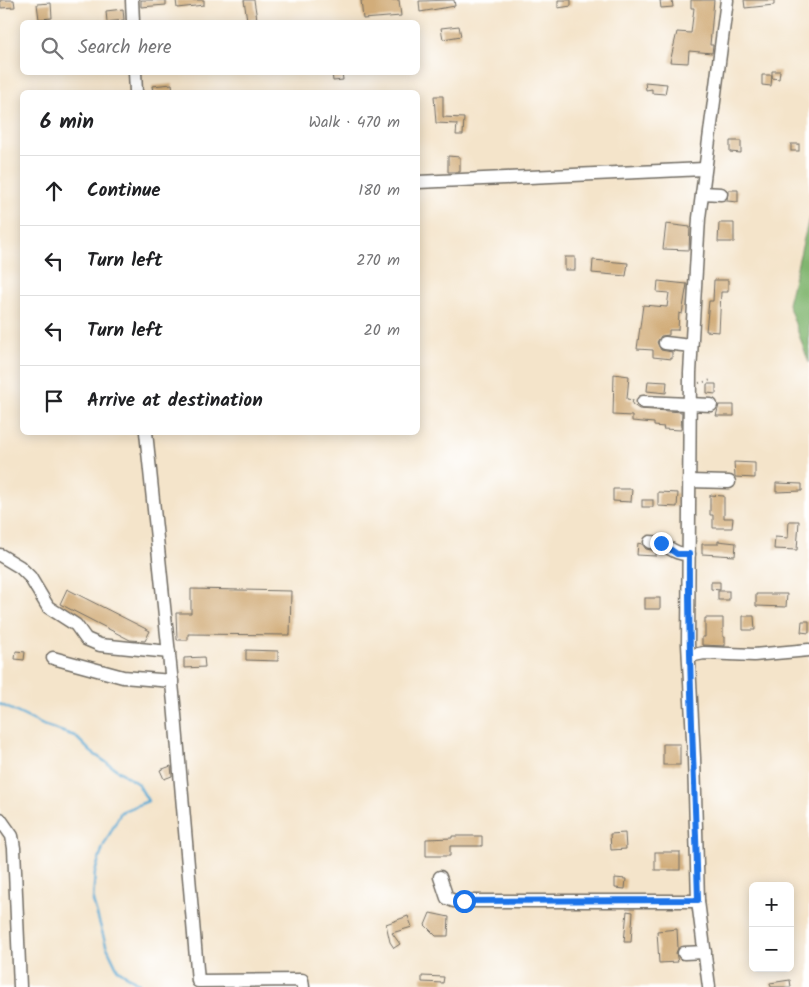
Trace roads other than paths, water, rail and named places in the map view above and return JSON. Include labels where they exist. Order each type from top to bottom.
[{"type":"street","points":[[132,0],[133,20]]},
{"type":"street","points":[[709,987],[698,900],[689,656],[691,346],[704,170],[727,17],[727,0]]},
{"type":"street","points":[[135,75],[136,90]]},
{"type":"street","points":[[420,182],[704,170]]},
{"type":"street","points":[[702,193],[721,194]]},
{"type":"street","points":[[665,343],[691,346]]},
{"type":"street","points":[[643,402],[711,405]]},
{"type":"street","points":[[146,435],[172,681],[198,981],[302,980],[303,987]]},
{"type":"street","points":[[689,481],[729,482]]},
{"type":"street","points":[[650,542],[661,543],[677,554],[689,554]]},
{"type":"street","points":[[1,553],[30,577],[48,607],[76,625],[86,639],[100,645],[169,652]]},
{"type":"street","points":[[689,656],[704,653],[754,655],[809,650]]},
{"type":"street","points":[[53,658],[123,677],[172,681]]},
{"type":"street","points":[[0,819],[12,836],[14,848],[20,987]]},
{"type":"street","points":[[440,877],[447,898],[454,901],[698,900]]},
{"type":"street","points":[[684,953],[704,952]]},
{"type":"waterway","points":[[0,704],[45,726],[75,736],[91,752],[138,784],[148,801],[121,812],[103,847],[95,872],[93,901],[106,945],[118,970],[144,987]]}]
